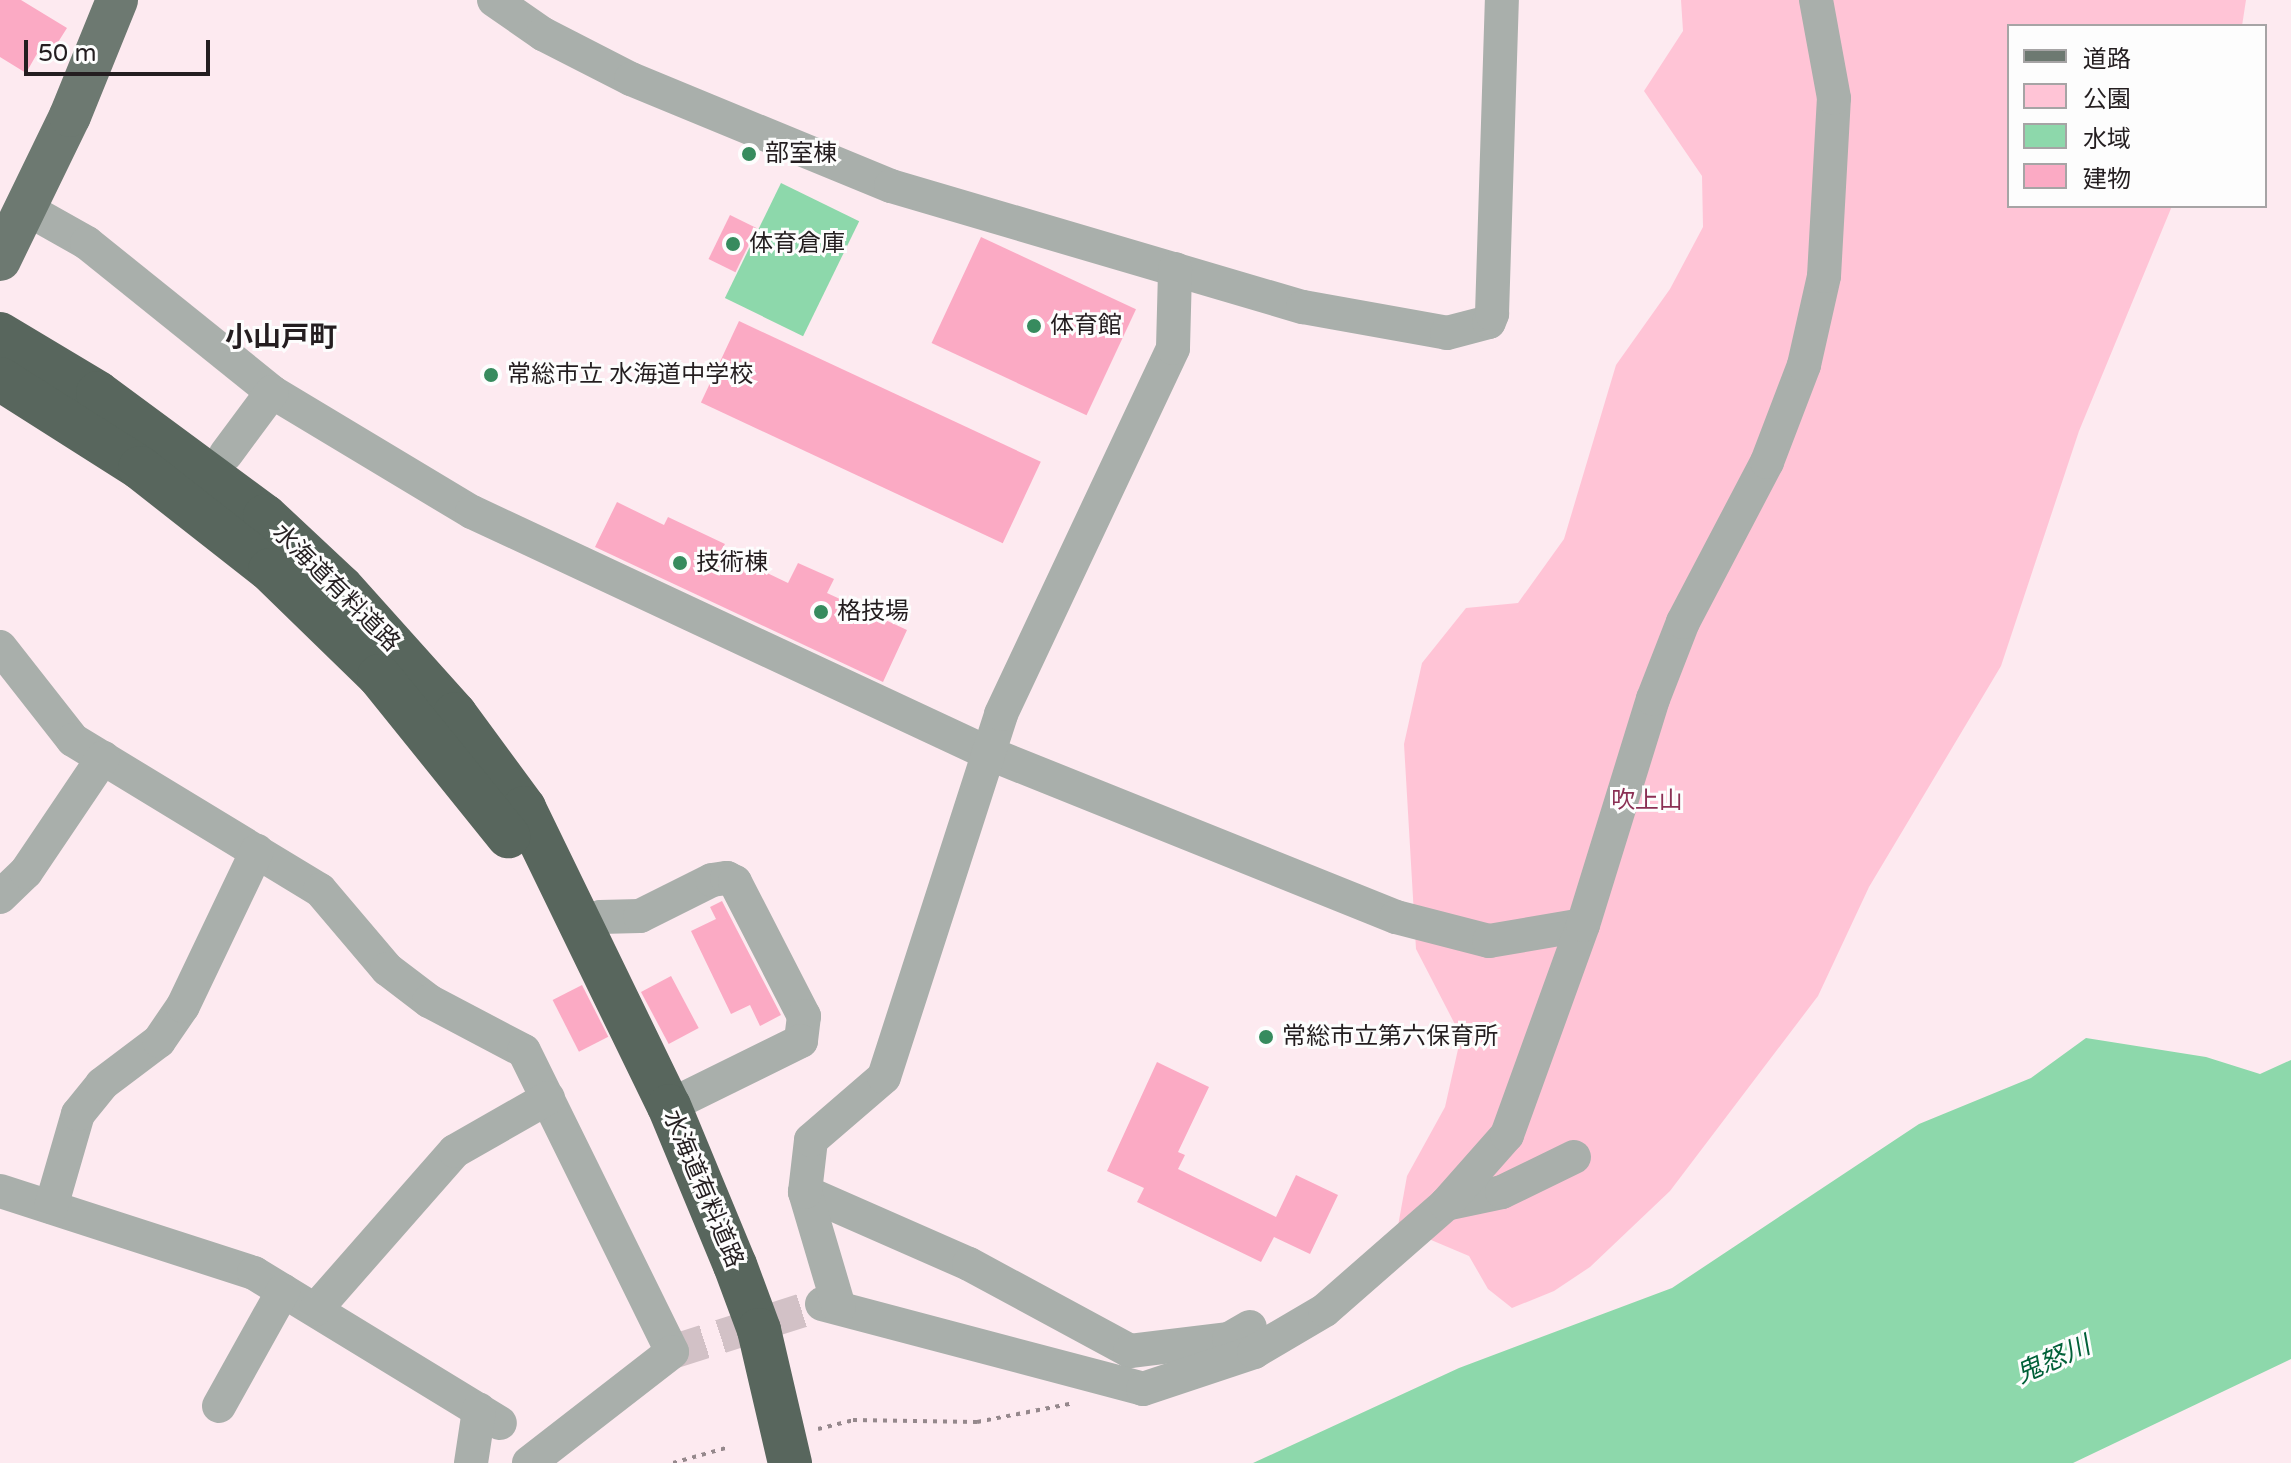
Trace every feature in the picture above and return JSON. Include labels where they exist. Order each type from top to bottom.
[{"type":"highway","name":"水海道有料道路","points":[[0,334],[98,393],[205,468],[341,587],[455,714],[524,808],[669,1106],[759,1330],[798,1448]]},
{"type":"highway","name":"水海道有料道路","points":[[0,379],[173,492],[313,609],[389,688],[583,927]]},
{"type":"main road","points":[[0,260],[70,116],[117,0]]},
{"type":"street","points":[[494,0],[543,34],[631,79],[891,186],[1360,321],[1447,333],[1489,322],[1502,0]]},
{"type":"street","points":[[1175,269],[1173,348],[1001,714],[884,1077],[811,1140],[805,1192],[830,1306],[1143,1389],[1254,1352],[1325,1310],[1446,1204],[1507,1135],[1583,925],[1678,635],[1767,462],[1804,365],[1824,276],[1834,98],[1816,0]]},
{"type":"street","points":[[25,208],[87,243],[272,392],[472,512],[988,753],[1396,917],[1489,941],[1583,925]]},
{"type":"street","points":[[226,454],[272,392]]},
{"type":"street","points":[[0,647],[65,730],[103,758],[320,890],[387,969],[429,1001],[524,1051],[672,1352],[529,1463]]},
{"type":"street","points":[[0,897],[26,872],[103,758]]},
{"type":"street","points":[[51,1207],[78,1114],[102,1084],[159,1041],[183,1006],[257,851]]},
{"type":"street","points":[[583,927],[600,917],[640,916],[712,880],[727,878],[735,882],[804,1016],[801,1041],[669,1106]]},
{"type":"street","points":[[316,1309],[455,1151],[548,1098]]},
{"type":"street","points":[[1446,1204],[1502,1192],[1574,1157]]},
{"type":"street","points":[[0,1191],[254,1273],[490,1417],[471,1463]]},
{"type":"street","points":[[805,1192],[969,1264],[1130,1351],[1229,1339],[1289,1306],[1325,1310]]},
{"type":"street","points":[[219,1406],[283,1291]]},
{"type":"path","points":[[798,1448],[853,1420],[977,1422],[1083,1401]]},
{"type":"path","points":[[673,1463],[729,1447]]},
{"type":"green space","name":"吹上山","points":[[1681,0],[2246,0],[2242,24],[2007,24],[2007,208],[2171,208],[2079,431],[2001,666],[1869,887],[1818,996],[1670,1191],[1590,1267],[1554,1291],[1512,1308],[1488,1289],[1469,1256],[1398,1226],[1407,1176],[1445,1107],[1461,1036],[1416,949],[1404,744],[1422,663],[1466,608],[1518,603],[1564,539],[1616,365],[1670,289],[1703,227],[1702,176],[1644,91],[1683,31]]},
{"type":"water","points":[[781,183],[859,221],[803,336],[725,298]]},
{"type":"water","name":"鬼怒川","points":[[2086,1038],[2206,1057],[2260,1074],[2291,1060],[2291,1359],[2073,1463],[1253,1463],[1459,1368],[1672,1288],[1919,1124],[2031,1078]]},
{"type":"building","points":[[0,0],[21,0],[67,28],[48,58],[38,52],[26,73],[0,57]]},
{"type":"building","name":"体育倉庫","points":[[730,215],[757,228],[735,272],[709,259]]},
{"type":"building","name":"体育館","points":[[981,237],[1136,309],[1087,415],[932,343]]},
{"type":"building","points":[[739,321],[1041,462],[1003,543],[701,403]]},
{"type":"building","points":[[617,502],[664,525],[668,517],[725,544],[721,551],[788,583],[798,563],[834,579],[827,593],[907,630],[883,682],[595,547]]},
{"type":"building","points":[[722,901],[781,1015],[760,1026],[750,1005],[731,1014],[691,931],[716,919],[710,907]]},
{"type":"building","points":[[671,976],[699,1028],[669,1044],[641,992]]},
{"type":"building","points":[[582,985],[608,1037],[579,1052],[553,1000]]},
{"type":"building","points":[[1157,1062],[1209,1087],[1178,1152],[1185,1155],[1178,1169],[1276,1217],[1296,1175],[1338,1195],[1310,1254],[1274,1237],[1261,1262],[1137,1202],[1144,1188],[1107,1171]]},
{"type":"tunnel","points":[[672,1352],[822,1304]]},
{"type":"place","name":"部室棟","points":[[749,154]]},
{"type":"place","name":"体育倉庫","points":[[733,244]]},
{"type":"place","name":"体育館","points":[[1034,326]]},
{"type":"place","name":"常総市立 水海道中学校","points":[[491,375]]},
{"type":"place","name":"技術棟","points":[[680,563]]},
{"type":"place","name":"格技場","points":[[821,612]]},
{"type":"place","name":"常総市立第六保育所","points":[[1266,1037]]},
{"type":"district","name":"小山戸町","points":[[281,337]]}]
